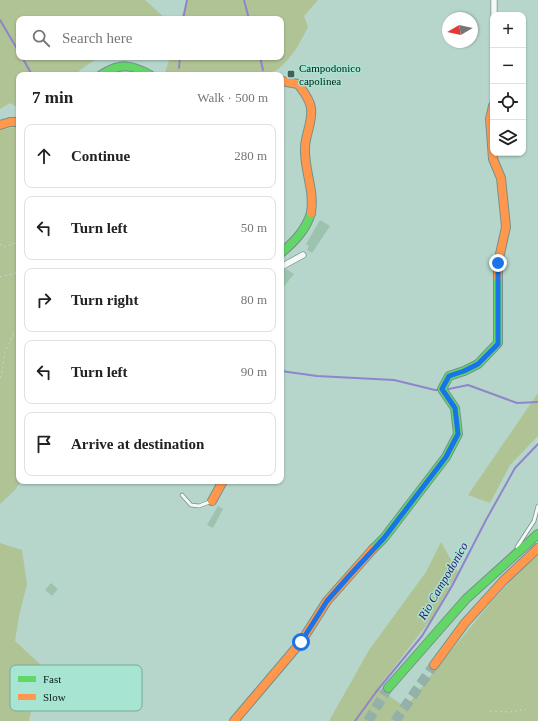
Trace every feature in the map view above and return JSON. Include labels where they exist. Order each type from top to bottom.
[{"type":"main road","points":[[106,72],[112,68],[125,65],[138,68],[145,72]]},
{"type":"main road","points":[[284,80],[298,84],[306,95],[311,110],[305,148],[312,201],[311,211],[305,226],[293,243],[284,250]]},
{"type":"main road","points":[[234,721],[301,642],[327,601],[384,538],[446,457],[458,434],[455,408],[442,389],[449,376],[478,364],[498,344],[498,263],[506,227],[501,178],[493,159],[490,120]]},
{"type":"main road","points":[[0,125],[16,122]]},
{"type":"main road","points":[[212,502],[221,484]]},
{"type":"main road","points":[[388,688],[466,599],[538,534]]},
{"type":"main road","points":[[434,665],[465,623],[503,581],[538,548]]},
{"type":"street","points":[[494,0],[494,12]]},
{"type":"street","points":[[284,265],[303,255]]},
{"type":"lane","points":[[182,495],[191,506],[199,506],[212,502]]},
{"type":"lane","points":[[501,562],[517,547],[534,521],[538,506]]},
{"type":"lane","points":[[466,599],[479,581]]},
{"type":"path","points":[[284,78],[306,61],[318,38],[334,16],[356,0]]},
{"type":"path","points":[[284,83],[295,97],[287,145],[289,169],[294,192],[291,215],[286,219]]},
{"type":"path","points":[[284,104],[293,113]]},
{"type":"path","points":[[292,204],[311,211]]},
{"type":"path","points":[[0,244],[4,247],[16,243]]},
{"type":"path","points":[[0,277],[16,273]]},
{"type":"path","points":[[498,344],[505,351],[508,349],[538,312]]},
{"type":"path","points":[[0,378],[3,370],[4,356],[11,343],[11,337],[16,332]]},
{"type":"path","points":[[84,484],[98,493],[105,484]]},
{"type":"path","points":[[98,665],[102,655],[132,626],[177,563],[192,526],[212,502]]},
{"type":"path","points":[[490,711],[510,712],[526,709]]},
{"type":"path","points":[[63,721],[71,711]]},
{"type":"green space","points":[[0,0],[145,0],[163,16],[16,16],[16,60],[95,60],[79,72],[16,72],[16,106],[10,103],[0,109]]},
{"type":"green space","points":[[188,0],[318,0],[304,16],[308,27],[292,55],[278,69],[270,72],[165,72],[169,60],[284,60],[284,16],[182,16]]},
{"type":"green space","points":[[16,127],[16,484],[19,484],[15,490],[0,504],[0,130]]},
{"type":"green space","points":[[538,393],[538,436],[510,465],[490,503],[468,495]]},
{"type":"green space","points":[[441,542],[458,572],[441,606],[378,688],[406,708],[492,601],[538,552],[538,721],[329,721],[369,650],[426,572]]},
{"type":"green space","points":[[0,543],[22,550],[27,584],[19,616],[15,641],[41,665],[10,665],[10,711],[31,711],[29,721],[0,721]]},
{"type":"building","points":[[320,220],[330,226],[312,253],[307,250],[309,246],[306,244]]},
{"type":"building","points":[[286,269],[294,274],[284,286],[284,270]]},
{"type":"building","points":[[218,506],[223,509],[213,528],[207,525]]},
{"type":"building","points":[[51,583],[58,589],[52,596],[45,590]]},
{"type":"waterway","points":[[184,16],[187,0]]},
{"type":"waterway","points":[[244,0],[248,16]]},
{"type":"waterway","points":[[0,20],[16,47]]},
{"type":"waterway","points":[[24,60],[30,72]]},
{"type":"waterway","points":[[179,68],[180,60]]},
{"type":"waterway","points":[[261,60],[263,70]]},
{"type":"waterway","points":[[284,371],[317,376],[394,380],[440,390]]},
{"type":"waterway","points":[[444,390],[468,385],[517,403],[538,402]]},
{"type":"waterway","name":"Rio Campodonico","points":[[355,721],[376,692],[422,636],[452,586],[515,468],[538,444]]},
{"type":"tunnel","points":[[395,721],[434,665]]},
{"type":"tunnel","points":[[368,721],[388,688]]},
{"type":"traffic: fast","points":[[106,72],[114,68],[126,66],[145,72]]},
{"type":"traffic: fast","points":[[284,250],[299,235],[306,225],[311,213]]},
{"type":"traffic: fast","points":[[373,549],[384,538],[446,457],[458,434],[455,408],[442,389],[449,376],[478,364],[498,343],[498,277]]},
{"type":"traffic: fast","points":[[388,688],[466,599],[538,534]]},
{"type":"traffic: slow","points":[[284,82],[298,84],[306,95],[310,105],[311,118],[306,138],[305,156],[312,197],[311,213]]},
{"type":"traffic: slow","points":[[490,120],[493,159],[501,178],[506,227],[498,263],[498,277]]},
{"type":"traffic: slow","points":[[0,125],[16,122]]},
{"type":"traffic: slow","points":[[212,501],[221,484]]},
{"type":"traffic: slow","points":[[434,665],[465,623],[503,581],[538,548]]},
{"type":"traffic: slow","points":[[234,721],[301,642],[327,601],[373,549]]},
{"type":"place","name":"Campodonico capolinea","points":[[291,74]]},
{"type":"route","points":[[301,642],[327,601],[384,538],[417,497],[446,457],[458,434],[455,408],[442,389],[449,376],[478,364],[498,344],[498,263]]}]
